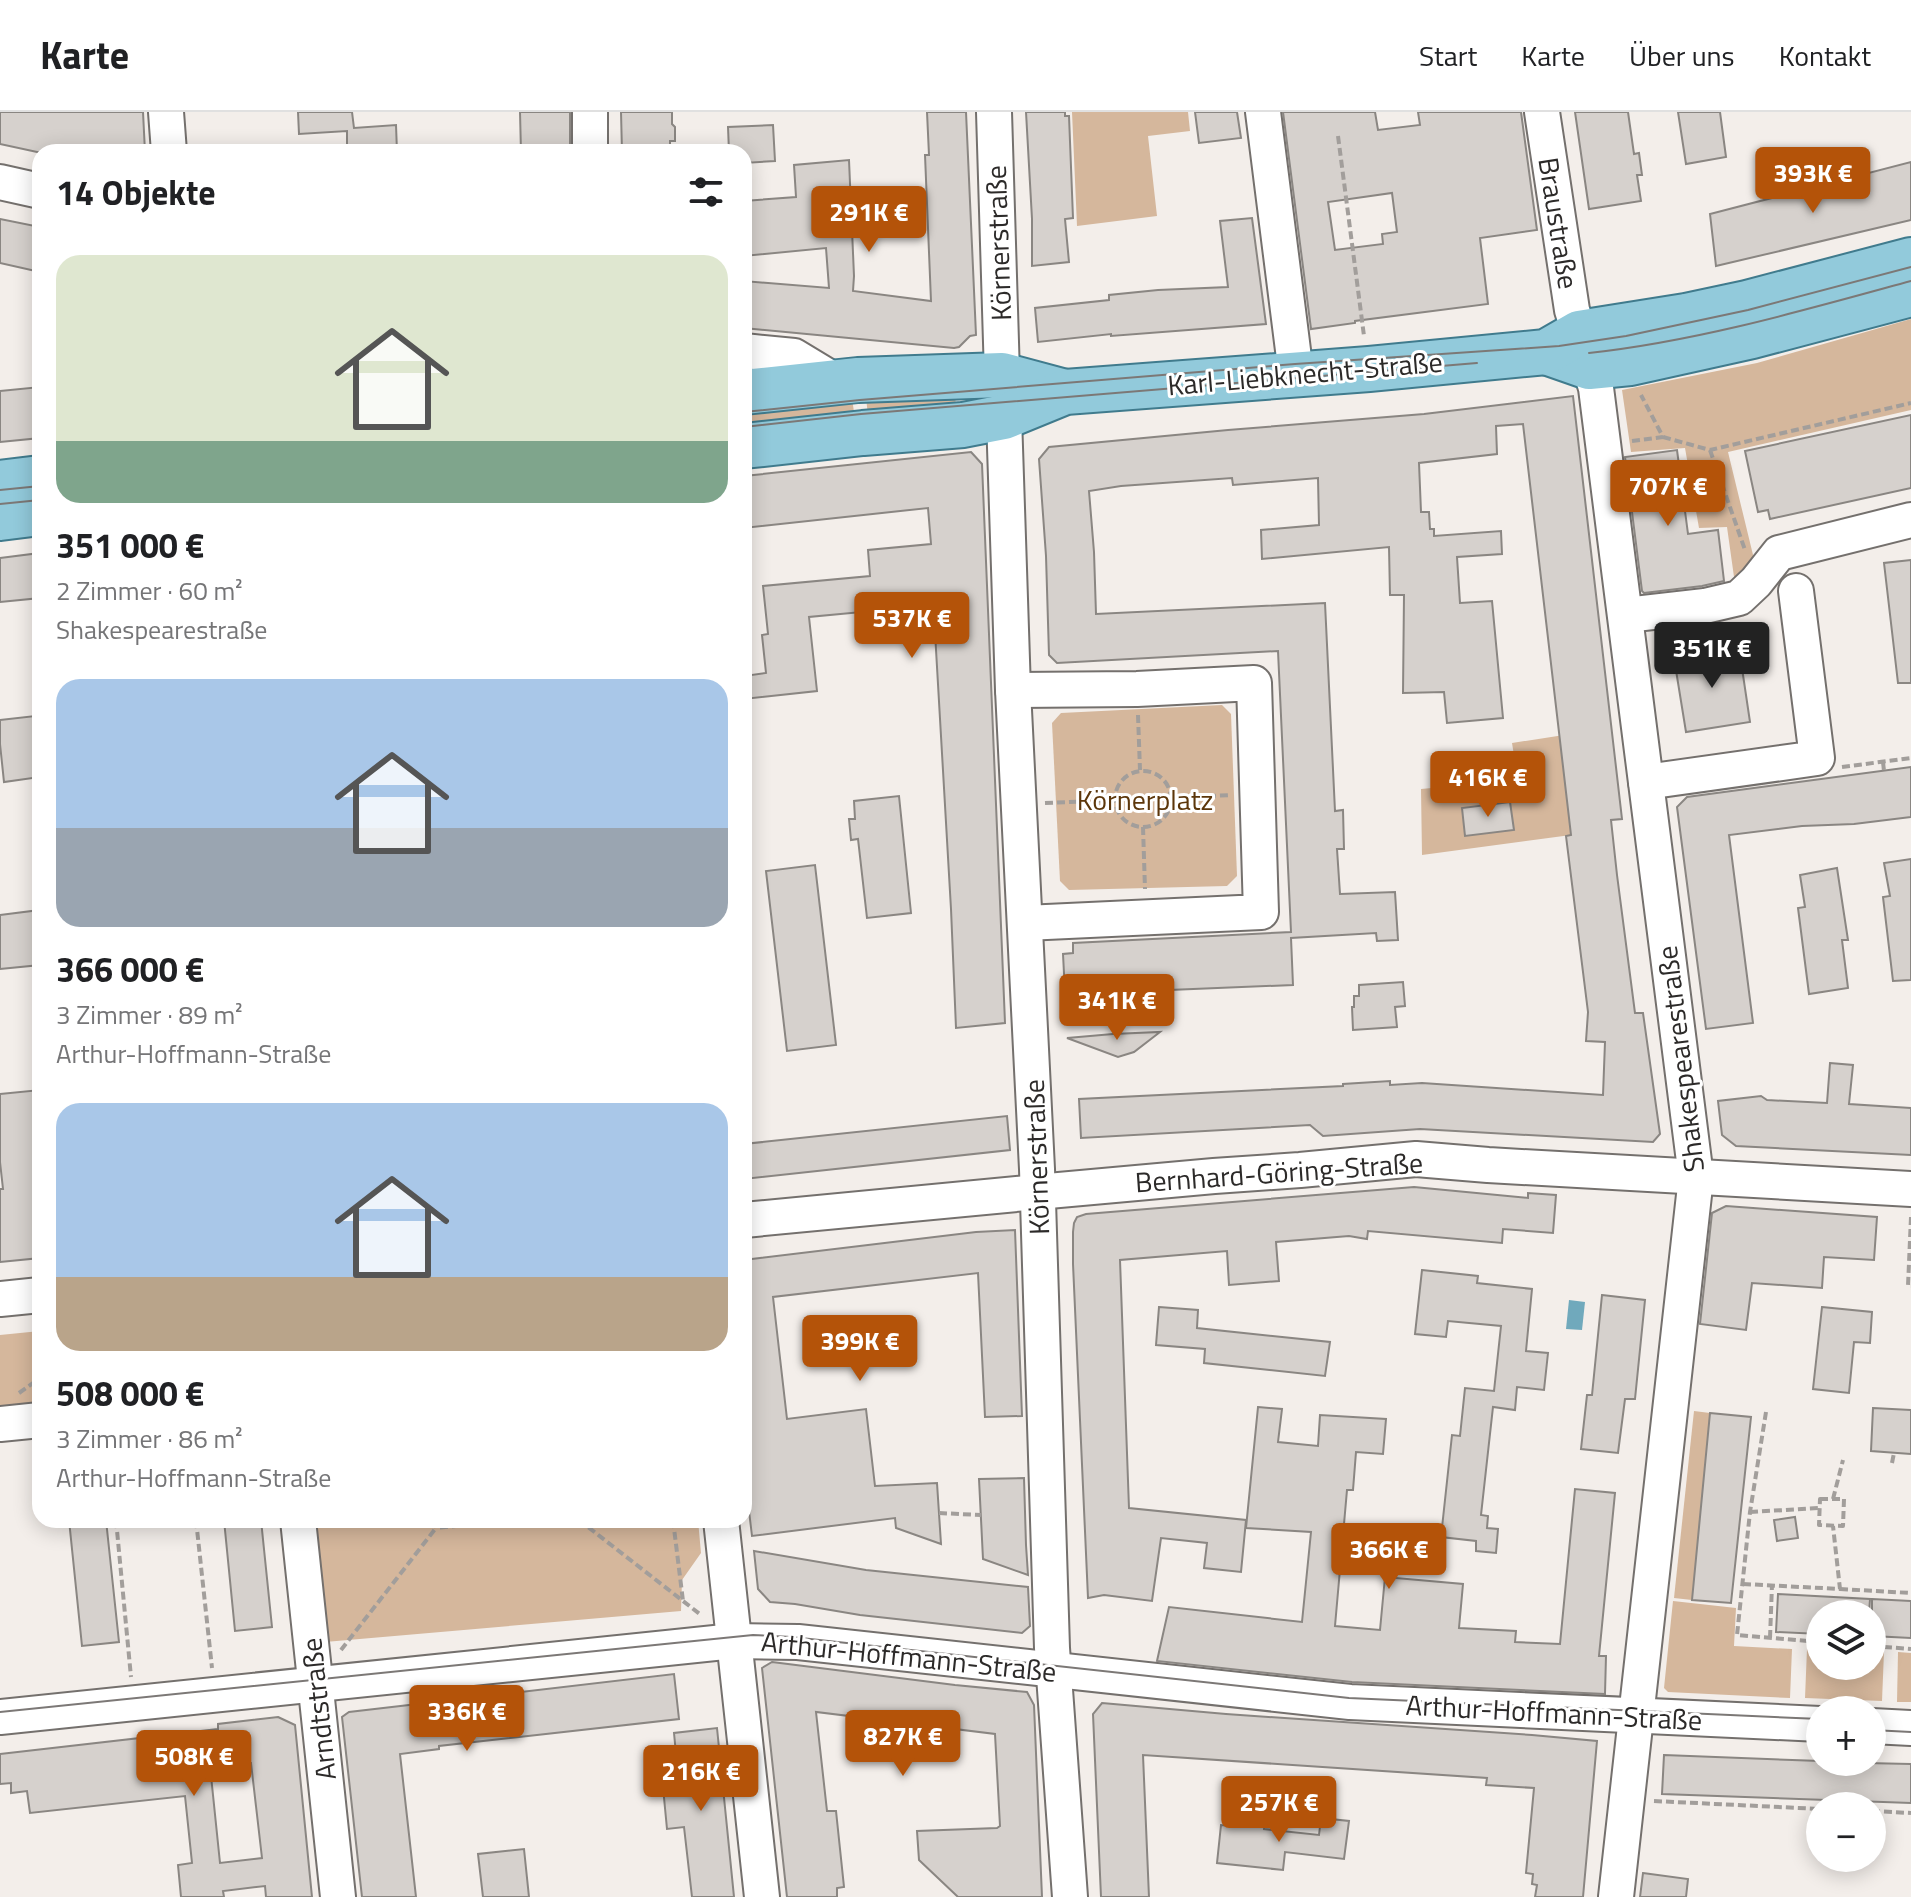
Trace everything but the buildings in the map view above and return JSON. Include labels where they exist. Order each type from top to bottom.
[{"type":"main road","name":"Karl-Liebknecht-Straße","points":[[752,391],[858,380],[1003,386],[1065,392],[1571,350],[1686,316],[1911,260]]},
{"type":"main road","name":"Karl-Liebknecht-Straße","points":[[1571,350],[1630,363],[1752,336],[1911,294]]},
{"type":"main road","name":"Karl-Liebknecht-Straße","points":[[752,445],[963,425],[1003,386]]},
{"type":"main road","points":[[0,483],[32,479]]},
{"type":"main road","points":[[0,518],[32,514]]},
{"type":"street","points":[[166,112],[168,144]]},
{"type":"street","points":[[590,112],[590,144]]},
{"type":"street","name":"Körnerstraße","points":[[994,112],[1013,690],[1044,1357],[1053,1670],[1070,1897]]},
{"type":"street","points":[[1263,112],[1296,374]]},
{"type":"street","name":"Braustraße","points":[[1542,112],[1572,310],[1571,350]]},
{"type":"street","points":[[0,182],[32,189]]},
{"type":"street","name":"Shakespearestraße","points":[[1571,350],[1596,388],[1696,1177],[1616,1897]]},
{"type":"street","points":[[752,352],[794,356],[837,382]]},
{"type":"street","points":[[1626,615],[1705,606],[1739,598],[1779,553],[1911,520]]},
{"type":"street","points":[[1646,782],[1817,758],[1796,591]]},
{"type":"street","points":[[1013,690],[1137,689],[1254,683],[1261,912],[1025,923]]},
{"type":"street","name":"Bernhard-Göring-Straße","points":[[752,1219],[1416,1159],[1911,1189]]},
{"type":"street","points":[[0,1299],[32,1296]]},
{"type":"street","points":[[7,1410],[32,1418]]},
{"type":"street","name":"Arndtstraße","points":[[299,1528],[338,1897]]},
{"type":"street","points":[[722,1528],[762,1897]]},
{"type":"street","name":"Arthur-Hoffmann-Straße","points":[[0,1717],[734,1641],[798,1642],[1350,1702],[1806,1723]]},
{"type":"street","points":[[1886,1727],[1911,1728]]},
{"type":"path","points":[[1338,136],[1364,337]]},
{"type":"path","points":[[1636,385],[1663,437]]},
{"type":"path","points":[[1602,445],[1663,437],[1710,450],[1911,403]]},
{"type":"path","points":[[1710,450],[1756,582]]},
{"type":"path","points":[[1137,689],[1140,770]]},
{"type":"path","points":[[1817,758],[1842,767],[1911,758]]},
{"type":"path","points":[[1883,762],[1884,771]]},
{"type":"path","points":[[1140,770],[1161,777],[1171,798],[1166,815],[1160,821],[1143,827],[1134,826],[1121,816],[1116,809],[1115,792],[1124,777],[1140,770]]},
{"type":"path","points":[[1171,798],[1258,794]]},
{"type":"path","points":[[1019,804],[1115,800]]},
{"type":"path","points":[[1143,827],[1146,918]]},
{"type":"path","points":[[1911,1217],[1908,1286],[1911,1286]]},
{"type":"path","points":[[7,1410],[32,1384]]},
{"type":"path","points":[[1766,1412],[1750,1512],[1737,1635],[1806,1641]]},
{"type":"path","points":[[1892,1463],[1894,1453]]},
{"type":"path","points":[[1833,1499],[1843,1460]]},
{"type":"path","points":[[1820,1499],[1833,1499],[1844,1499],[1843,1526],[1819,1525],[1820,1499]]},
{"type":"path","points":[[1750,1512],[1819,1508]]},
{"type":"path","points":[[939,1513],[981,1515]]},
{"type":"path","points":[[1833,1526],[1840,1589]]},
{"type":"path","points":[[117,1528],[129,1647]]},
{"type":"path","points":[[197,1528],[215,1694]]},
{"type":"path","points":[[347,1642],[436,1528]]},
{"type":"path","points":[[589,1528],[683,1601],[674,1528]]},
{"type":"path","points":[[1742,1584],[1911,1593]]},
{"type":"path","points":[[1770,1638],[1772,1585]]},
{"type":"path","points":[[1886,1647],[1911,1649]]},
{"type":"path","points":[[1628,1800],[1806,1808]]},
{"type":"path","points":[[1886,1812],[1911,1813]]},
{"type":"green space","points":[[1072,112],[1188,112],[1190,131],[1148,136],[1157,216],[1077,226]]},
{"type":"green space","points":[[1911,319],[1911,410],[1728,452],[1754,559],[1735,584],[1727,527],[1699,528],[1685,448],[1631,452],[1622,390],[1757,363]]},
{"type":"green space","points":[[955,393],[956,409],[868,416],[866,397]]},
{"type":"green space","points":[[852,399],[855,418],[752,429],[752,410]]},
{"type":"green space","name":"Körnerplatz","points":[[1222,705],[1231,714],[1237,876],[1227,886],[1069,890],[1060,881],[1052,723],[1061,713]]},
{"type":"green space","points":[[1564,735],[1571,835],[1422,855],[1421,789],[1518,780],[1512,743]]},
{"type":"green space","points":[[32,1332],[32,1414],[0,1417],[0,1335]]},
{"type":"green space","points":[[1694,1411],[1710,1413],[1692,1600],[1674,1598]]},
{"type":"green space","points":[[314,1528],[699,1528],[701,1553],[682,1580],[681,1611],[325,1642]]},
{"type":"green space","points":[[1673,1601],[1736,1608],[1734,1646],[1792,1649],[1790,1698],[1668,1692],[1664,1688]]},
{"type":"green space","points":[[1898,1652],[1911,1653],[1911,1702],[1897,1702]]},
{"type":"green space","points":[[1806,1674],[1806,1680],[1883,1680],[1882,1696],[1805,1698]]},
{"type":"water","points":[[1569,1300],[1585,1302],[1582,1330],[1566,1329]]},
{"type":"tram line","points":[[752,411],[1295,364],[1559,346],[1626,336],[1748,310],[1911,267]]},
{"type":"tram line","points":[[1589,353],[1711,333],[1911,281]]},
{"type":"tram line","points":[[752,426],[861,414],[1477,363]]},
{"type":"tram line","points":[[0,490],[32,487]]},
{"type":"tram line","points":[[0,504],[32,501]]},
{"type":"tram line","points":[[0,1712],[753,1635],[1349,1698],[1806,1718]]},
{"type":"tram line","points":[[1886,1731],[1911,1732]]}]
